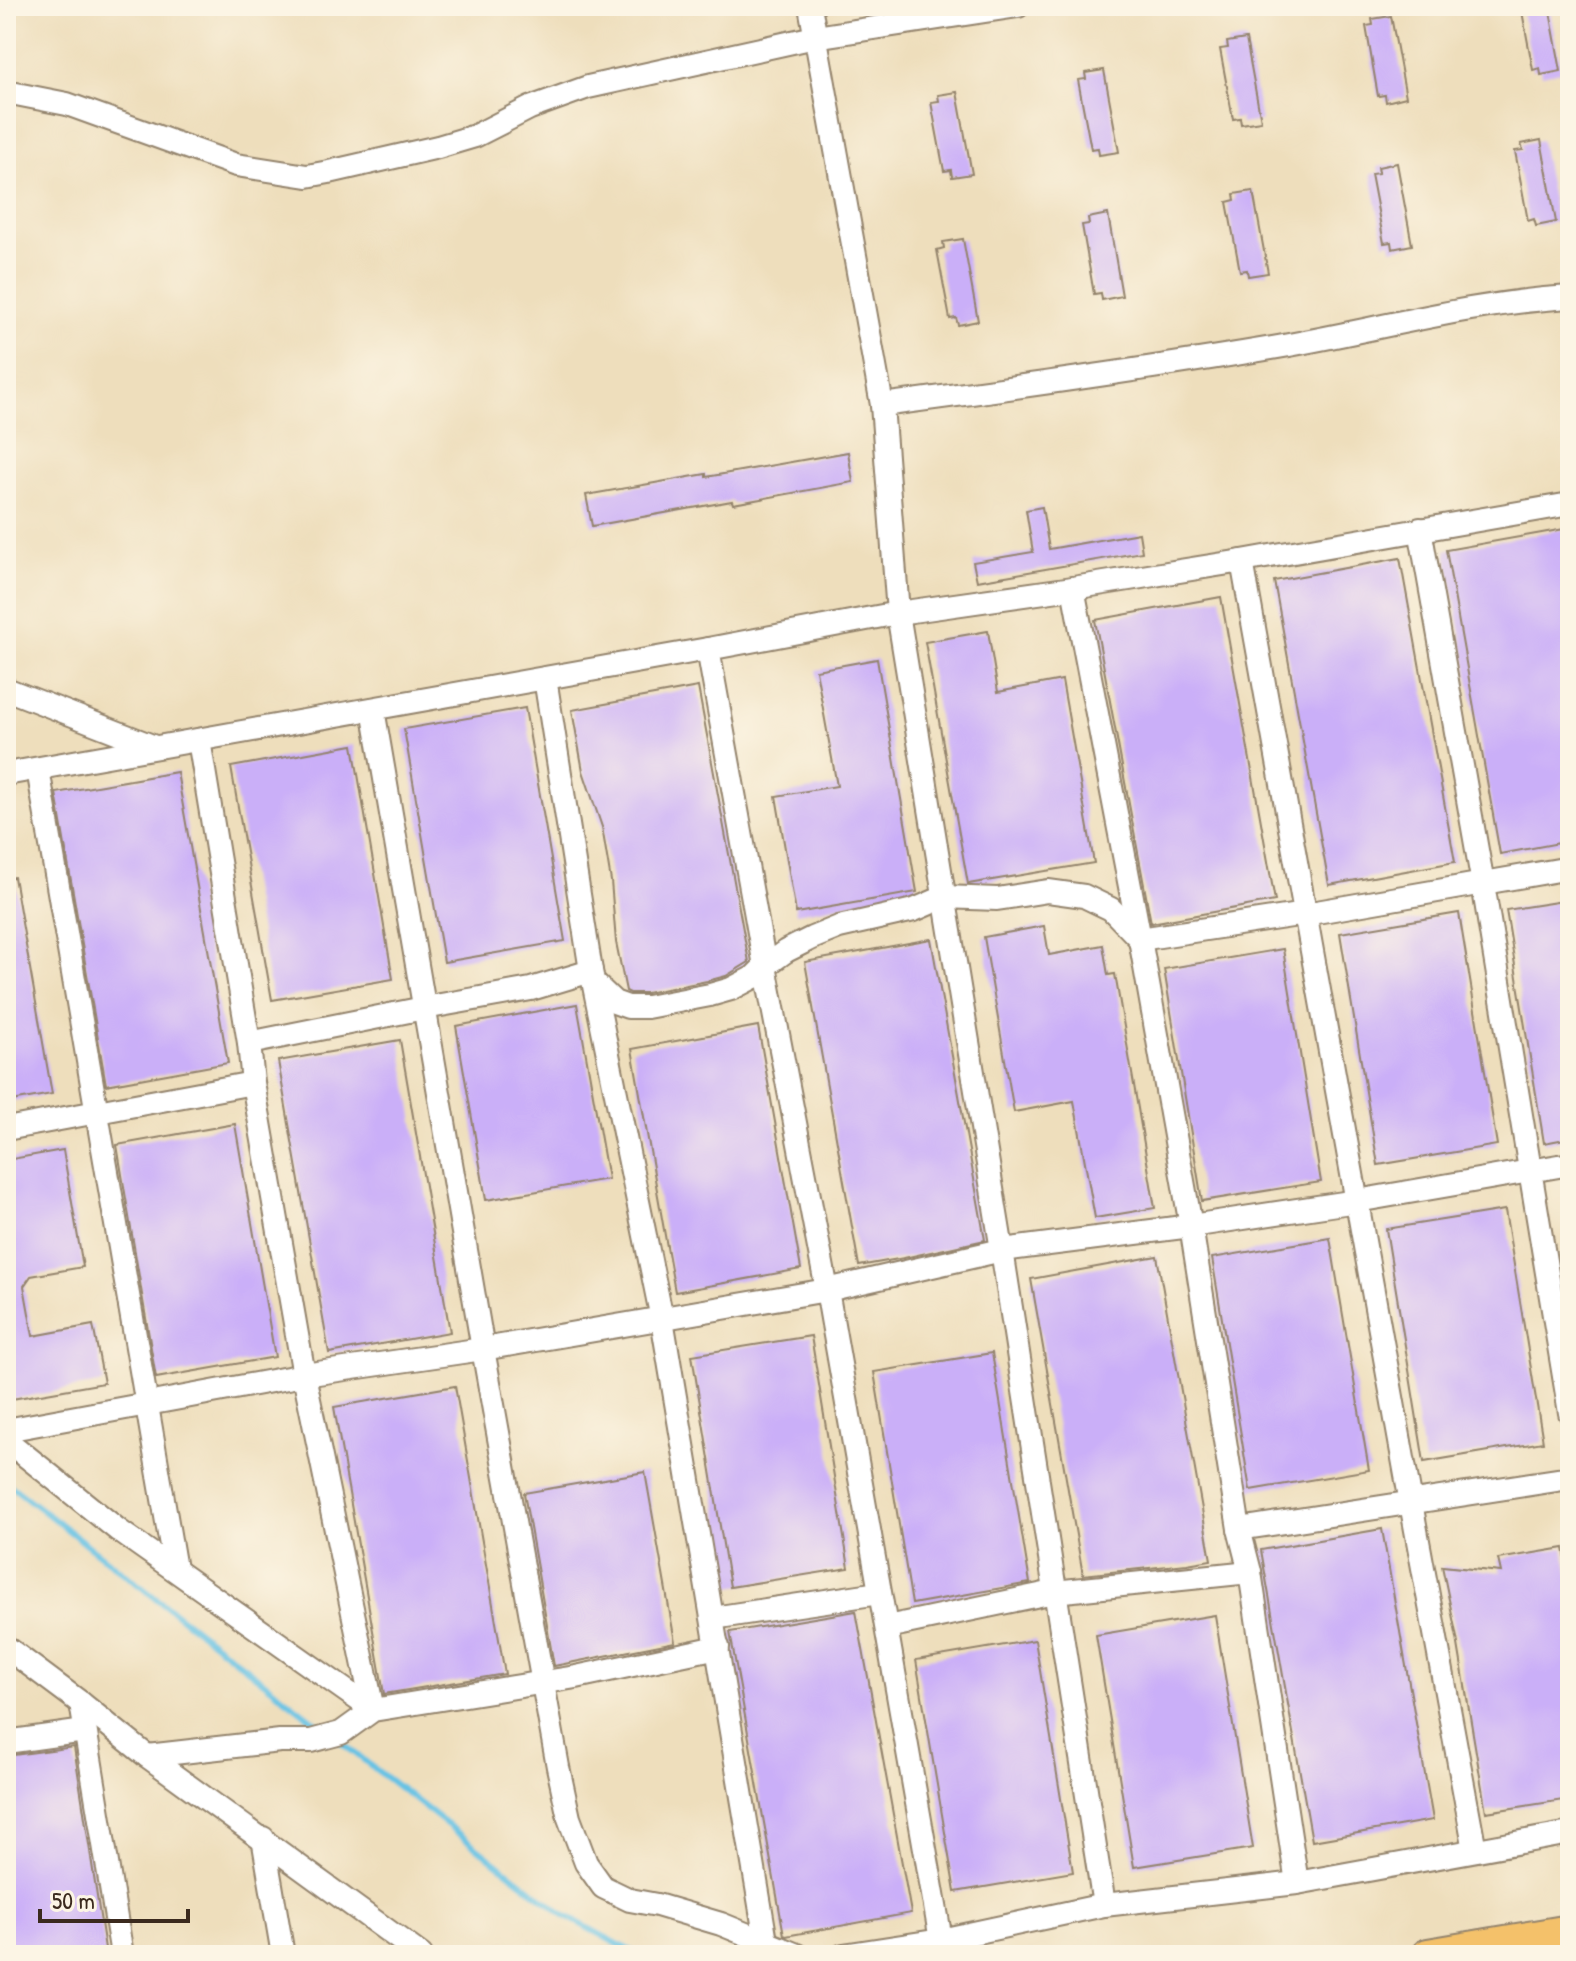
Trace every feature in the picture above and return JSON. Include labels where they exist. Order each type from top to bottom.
[{"type":"highway","points":[[1428,1955],[1475,1952],[1570,1931]]},
{"type":"street","points":[[810,6],[882,405],[898,613],[1002,1250],[1104,1905]]},
{"type":"street","points":[[6,92],[67,104],[236,165],[307,176],[475,136],[530,108],[588,87],[815,37],[1018,6]]},
{"type":"street","points":[[882,405],[1079,378],[1244,352],[1478,308],[1570,297]]},
{"type":"street","points":[[6,774],[898,613],[1242,561],[1570,504]]},
{"type":"street","points":[[1420,529],[1483,884],[1570,1413]]},
{"type":"street","points":[[1242,561],[1475,1850]]},
{"type":"street","points":[[1073,588],[1191,1226],[1239,1529],[1250,1572],[1297,1883]]},
{"type":"street","points":[[708,649],[827,1290],[941,1940]]},
{"type":"street","points":[[545,678],[592,977],[662,1319],[766,1941]]},
{"type":"street","points":[[6,689],[156,748]]},
{"type":"street","points":[[373,709],[483,1349],[569,1818],[586,1863],[603,1887],[630,1900],[721,1924],[797,1955]]},
{"type":"street","points":[[199,740],[253,1083],[304,1375],[373,1710]]},
{"type":"street","points":[[38,769],[175,1569]]},
{"type":"street","points":[[1140,939],[1570,868]]},
{"type":"street","points":[[592,977],[614,1002],[628,1007],[685,1001],[731,989],[754,977],[786,951],[839,927],[914,910],[944,897],[997,899],[1048,891],[1084,896],[1111,909],[1140,939]]},
{"type":"street","points":[[249,1043],[592,977]]},
{"type":"street","points":[[6,1129],[253,1083]]},
{"type":"street","points":[[6,1430],[304,1375],[483,1349],[827,1290],[1002,1250],[1357,1201],[1570,1164]]},
{"type":"street","points":[[6,1440],[118,1530],[373,1710]]},
{"type":"street","points":[[1239,1529],[1570,1478]]},
{"type":"street","points":[[887,1627],[1054,1592],[1250,1572]]},
{"type":"street","points":[[713,1618],[879,1593]]},
{"type":"street","points":[[6,1647],[147,1756],[421,1955]]},
{"type":"street","points":[[147,1756],[280,1741],[311,1741],[341,1733],[373,1710],[542,1682],[718,1647]]},
{"type":"street","points":[[81,1703],[122,1955]]},
{"type":"street","points":[[6,1742],[85,1731]]},
{"type":"street","points":[[843,1955],[941,1940],[1104,1905],[1297,1883],[1570,1833]]},
{"type":"street","points":[[263,1838],[283,1955]]},
{"type":"building","points":[[1521,6],[1549,6],[1561,71],[1541,75],[1540,68],[1533,70]]},
{"type":"building","points":[[1391,16],[1406,97],[1386,102],[1385,95],[1378,96],[1366,26],[1373,25],[1372,19]]},
{"type":"building","points":[[1246,39],[1261,121],[1241,124],[1240,118],[1233,119],[1220,49],[1228,48],[1227,42]]},
{"type":"building","points":[[1104,70],[1119,152],[1099,155],[1098,148],[1091,149],[1078,80],[1086,79],[1085,73]]},
{"type":"building","points":[[957,92],[972,174],[952,177],[951,170],[944,171],[931,102],[939,101],[938,95]]},
{"type":"building","points":[[1541,140],[1556,222],[1536,226],[1534,219],[1528,221],[1515,151],[1523,150],[1521,144]]},
{"type":"building","points":[[1397,163],[1412,245],[1392,249],[1391,242],[1384,243],[1371,174],[1379,173],[1378,167]]},
{"type":"building","points":[[1253,191],[1268,273],[1248,276],[1247,270],[1240,271],[1227,202],[1235,200],[1234,194]]},
{"type":"building","points":[[1108,214],[1122,296],[1102,300],[1101,293],[1094,294],[1082,225],[1089,224],[1088,218]]},
{"type":"building","points":[[963,239],[978,321],[958,325],[956,318],[950,319],[937,250],[944,248],[943,242]]},
{"type":"building","points":[[848,452],[853,482],[592,526],[586,495]]},
{"type":"building","points":[[1042,507],[1049,549],[1139,533],[1142,552],[977,581],[973,562],[1033,552],[1026,510]]},
{"type":"building","points":[[1570,528],[1570,841],[1500,854],[1446,550]]},
{"type":"building","points":[[1400,558],[1455,862],[1329,885],[1274,581]]},
{"type":"building","points":[[1221,597],[1275,901],[1151,923],[1095,620]]},
{"type":"building","points":[[988,631],[998,692],[1062,680],[1094,863],[968,884],[925,642]]},
{"type":"building","points":[[877,659],[917,892],[796,913],[776,796],[837,786],[816,670]]},
{"type":"building","points":[[698,687],[749,962],[726,976],[707,981],[646,993],[630,993],[626,991],[616,942],[611,881],[602,827],[583,771],[572,710]]},
{"type":"building","points":[[525,708],[565,941],[444,962],[404,729]]},
{"type":"building","points":[[353,745],[393,979],[272,1000],[231,767]]},
{"type":"building","points":[[177,772],[228,1063],[106,1085],[56,793]]},
{"type":"building","points":[[14,877],[52,1094],[6,1102],[6,878]]},
{"type":"building","points":[[1570,900],[1570,1138],[1544,1143],[1506,910]]},
{"type":"building","points":[[1459,913],[1497,1145],[1378,1165],[1340,933]]},
{"type":"building","points":[[1044,926],[1049,955],[1103,945],[1108,975],[1115,974],[1155,1208],[1095,1218],[1074,1101],[1014,1112],[984,937]]},
{"type":"building","points":[[931,939],[985,1240],[859,1266],[805,962]]},
{"type":"building","points":[[1283,949],[1321,1182],[1202,1201],[1164,969]]},
{"type":"building","points":[[577,1004],[608,1179],[486,1200],[456,1026]]},
{"type":"building","points":[[758,1026],[801,1269],[675,1292],[632,1049]]},
{"type":"building","points":[[400,1040],[450,1332],[329,1353],[278,1061]]},
{"type":"building","points":[[235,1124],[275,1357],[156,1378],[117,1145]]},
{"type":"building","points":[[63,1150],[83,1267],[31,1276],[24,1286],[33,1336],[93,1325],[104,1383],[6,1400],[6,1160]]},
{"type":"building","points":[[1505,1210],[1543,1442],[1424,1462],[1386,1229]]},
{"type":"building","points":[[1330,1238],[1369,1470],[1250,1490],[1212,1258]]},
{"type":"building","points":[[1157,1256],[1211,1560],[1083,1575],[1031,1279]]},
{"type":"building","points":[[811,1336],[849,1568],[730,1587],[692,1355]]},
{"type":"building","points":[[992,1353],[1030,1583],[912,1604],[874,1372]]},
{"type":"building","points":[[455,1386],[505,1674],[384,1694],[334,1407]]},
{"type":"building","points":[[645,1472],[675,1642],[554,1666],[524,1493]]},
{"type":"building","points":[[1382,1529],[1433,1820],[1312,1841],[1261,1550]]},
{"type":"building","points":[[1564,1548],[1570,1581],[1570,1799],[1486,1812],[1442,1566],[1501,1572],[1498,1559]]},
{"type":"building","points":[[856,1611],[911,1913],[786,1936],[730,1632]]},
{"type":"building","points":[[1215,1615],[1253,1848],[1134,1867],[1096,1635]]},
{"type":"building","points":[[1035,1640],[1073,1872],[955,1892],[916,1660]]},
{"type":"building","points":[[74,1747],[106,1955],[6,1955],[6,1756]]},
{"type":"waterway","points":[[6,1482],[327,1731]]},
{"type":"waterway","points":[[339,1741],[564,1915],[638,1955]]}]
